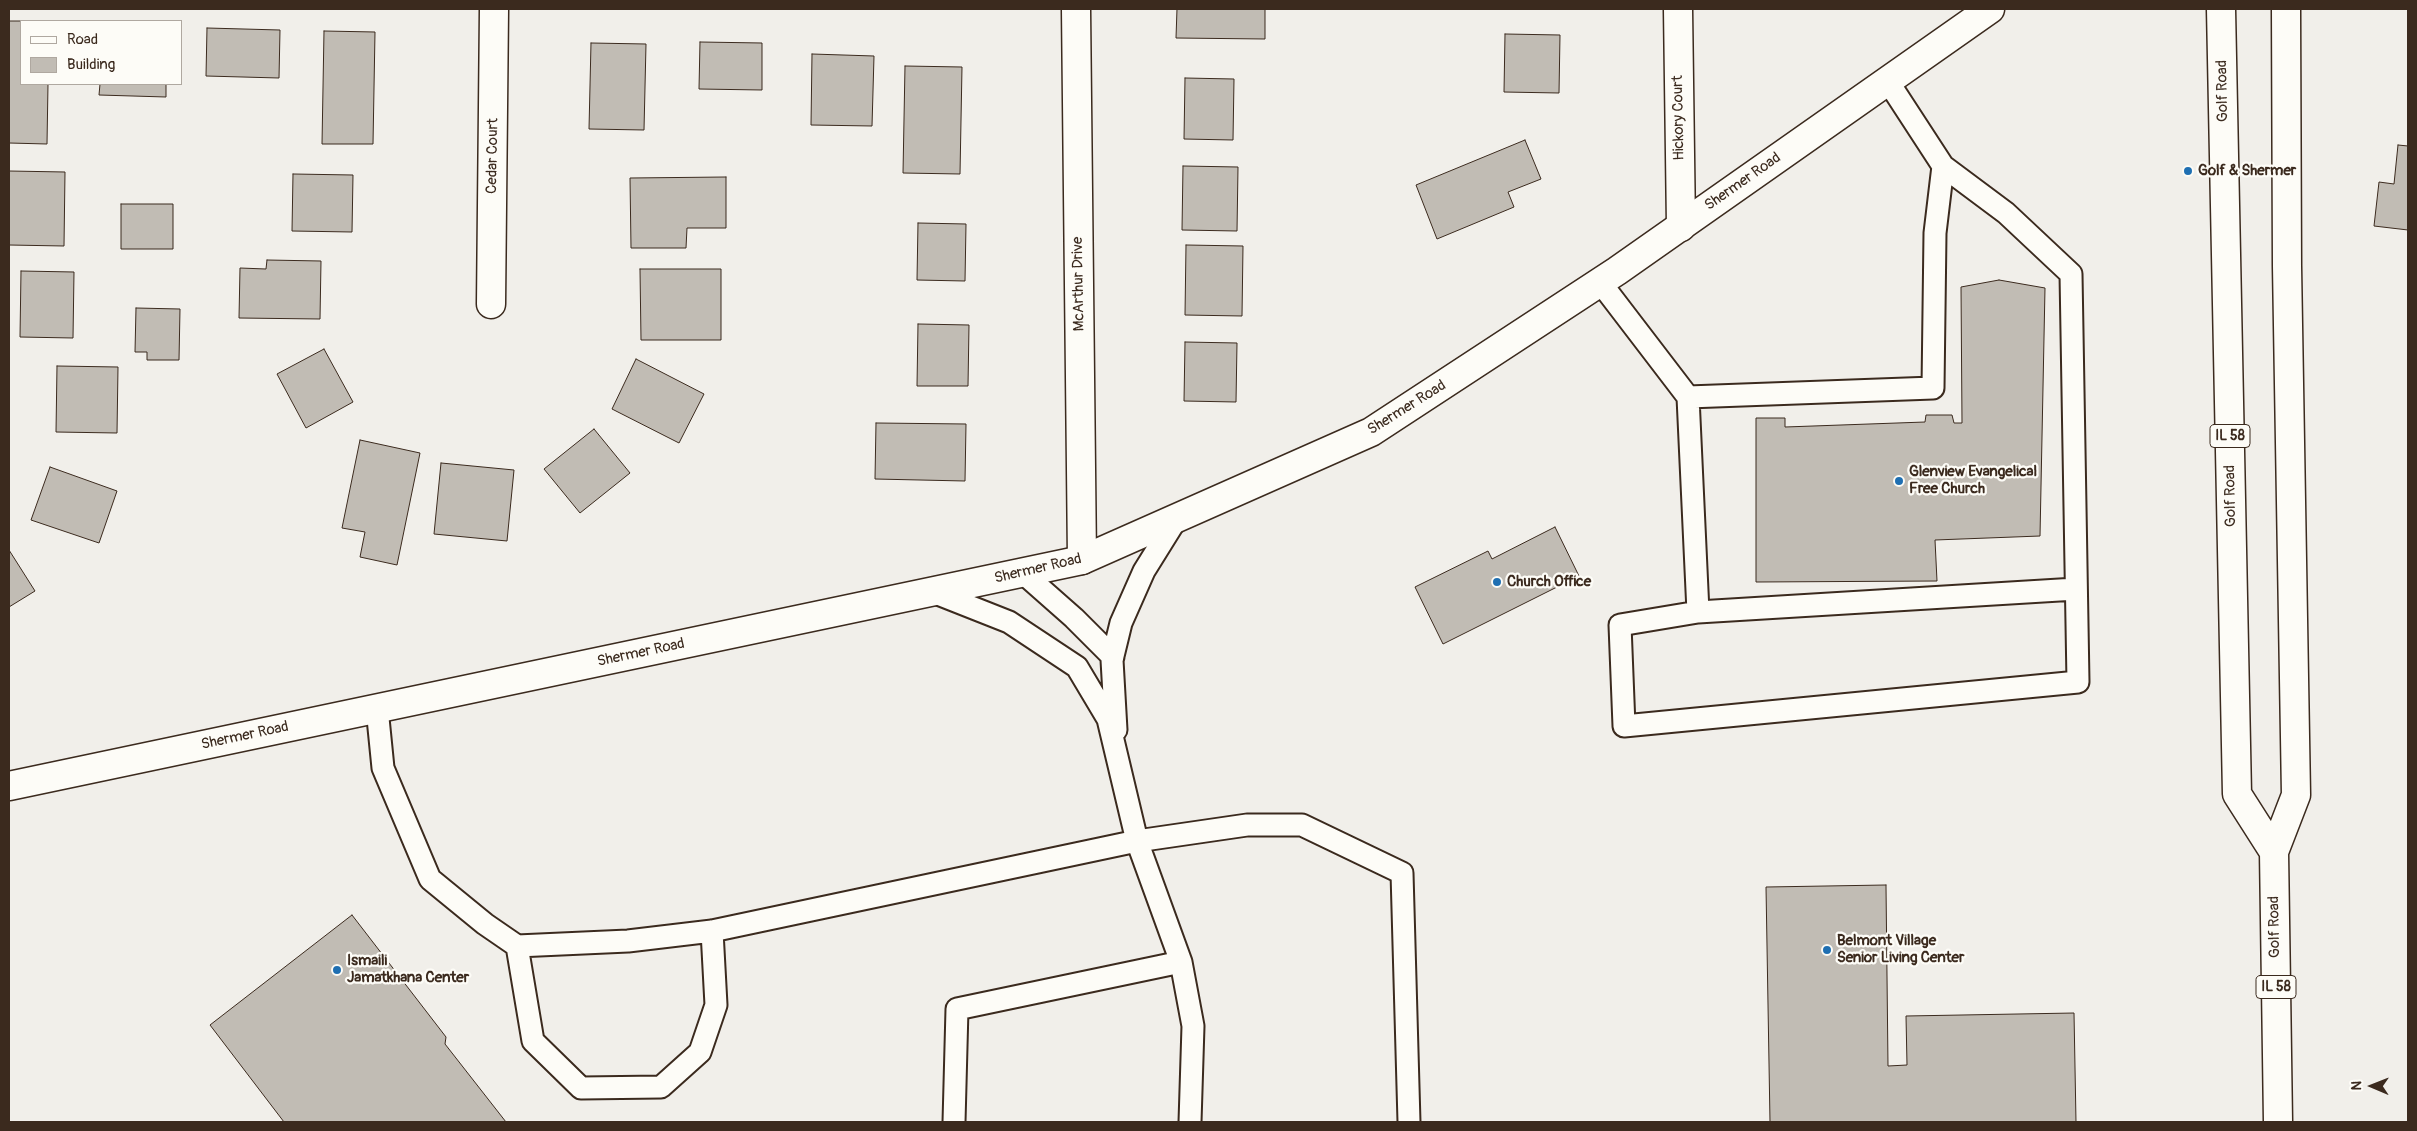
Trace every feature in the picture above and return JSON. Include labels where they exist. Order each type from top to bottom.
[{"type":"main road","name":"Cedar Court","points":[[491,304],[494,9]]},
{"type":"main road","name":"McArthur Drive","points":[[1076,9],[1082,560]]},
{"type":"main road","name":"Hickory Court","points":[[1678,9],[1681,226]]},
{"type":"main road","name":"Shermer Road","points":[[9,786],[1082,560],[1372,432],[1600,282],[1990,9]]},
{"type":"main road","name":"Golf Road","points":[[2221,9],[2236,794],[2274,852]]},
{"type":"main road","name":"Golf Road","points":[[2278,1122],[2274,852],[2296,795],[2287,256],[2286,9]]},
{"type":"lane","points":[[1887,80],[1943,166],[2006,213],[2071,274],[2078,682],[1624,726],[1620,625],[1698,612],[2076,590]]},
{"type":"lane","points":[[1688,397],[1933,388],[1936,233],[1943,166]]},
{"type":"lane","points":[[1600,282],[1688,397],[1698,612]]},
{"type":"lane","points":[[1118,757],[1113,657],[1121,623],[1144,571],[1177,518]]},
{"type":"lane","points":[[1023,572],[1074,618],[1113,657]]},
{"type":"lane","points":[[933,592],[1009,622],[1077,667],[1108,719],[1137,841],[1181,962],[1193,1026],[1190,1122]]},
{"type":"lane","points":[[377,708],[383,768],[430,879],[485,924],[517,946],[628,941],[712,931],[1137,841],[1247,825],[1302,825],[1402,872],[1410,1122]]},
{"type":"lane","points":[[517,946],[533,1041],[580,1088],[661,1087],[700,1052],[716,1005],[712,931]]},
{"type":"lane","points":[[954,1122],[957,1010],[1181,962]]},
{"type":"building","points":[[1177,9],[1265,9],[1265,39],[1176,38]]},
{"type":"building","points":[[9,21],[20,21],[20,85],[48,85],[47,144],[9,143]]},
{"type":"building","points":[[207,28],[280,30],[279,78],[206,76]]},
{"type":"building","points":[[324,31],[375,32],[373,144],[322,144]]},
{"type":"building","points":[[1505,34],[1560,35],[1559,93],[1504,92]]},
{"type":"building","points":[[700,42],[762,43],[762,90],[699,89]]},
{"type":"building","points":[[591,43],[646,44],[644,130],[589,129]]},
{"type":"building","points":[[812,54],[874,56],[872,126],[811,125]]},
{"type":"building","points":[[905,66],[962,67],[960,174],[903,173]]},
{"type":"building","points":[[1185,78],[1234,79],[1233,140],[1184,139]]},
{"type":"building","points":[[100,85],[166,85],[166,97],[99,95]]},
{"type":"building","points":[[1525,140],[1541,179],[1508,192],[1514,207],[1437,239],[1416,185]]},
{"type":"building","points":[[2398,145],[2408,146],[2408,230],[2374,226],[2379,182],[2394,184]]},
{"type":"building","points":[[1183,166],[1238,167],[1237,231],[1182,230]]},
{"type":"building","points":[[9,171],[65,172],[64,246],[9,245]]},
{"type":"building","points":[[293,174],[353,175],[352,232],[292,231]]},
{"type":"building","points":[[726,177],[726,228],[687,228],[686,248],[631,248],[630,178]]},
{"type":"building","points":[[121,204],[173,204],[173,249],[121,249]]},
{"type":"building","points":[[918,223],[966,224],[965,281],[917,280]]},
{"type":"building","points":[[1186,245],[1243,246],[1242,316],[1185,315]]},
{"type":"building","points":[[267,260],[321,261],[320,319],[239,318],[240,268],[266,269]]},
{"type":"building","points":[[640,269],[721,269],[721,340],[641,340]]},
{"type":"building","points":[[21,271],[74,272],[73,338],[20,337]]},
{"type":"building","name":"Glenview Evangelical Free Church","points":[[1999,280],[2045,288],[2040,536],[1935,540],[1937,581],[1756,582],[1756,418],[1785,418],[1785,427],[1925,422],[1926,415],[1952,415],[1954,423],[1962,423],[1961,287]]},
{"type":"building","points":[[136,308],[180,309],[179,360],[147,360],[147,352],[135,352]]},
{"type":"building","points":[[918,324],[969,325],[968,386],[917,386]]},
{"type":"building","points":[[1185,342],[1237,343],[1236,402],[1184,401]]},
{"type":"building","points":[[324,349],[353,402],[306,428],[277,374]]},
{"type":"building","points":[[636,359],[704,394],[679,443],[612,409]]},
{"type":"building","points":[[57,366],[118,367],[117,433],[56,432]]},
{"type":"building","points":[[876,423],[966,424],[965,481],[875,479]]},
{"type":"building","points":[[594,429],[630,473],[580,513],[544,469]]},
{"type":"building","points":[[360,440],[420,453],[397,565],[360,557],[365,532],[342,528]]},
{"type":"building","points":[[441,463],[514,470],[507,541],[434,534]]},
{"type":"building","points":[[50,467],[117,491],[99,543],[31,520]]},
{"type":"building","name":"Church Office","points":[[1555,527],[1579,576],[1443,644],[1415,587],[1488,551],[1492,559]]},
{"type":"building","points":[[9,550],[35,591],[9,607]]},
{"type":"building","name":"Belmont Village Senior Living Center","points":[[1886,885],[1888,1066],[1907,1065],[1906,1016],[2074,1013],[2076,1122],[1770,1122],[1766,887]]},
{"type":"building","name":"Ismaili Jamatkhana Center","points":[[352,915],[446,1037],[445,1044],[506,1122],[284,1122],[210,1025]]},
{"type":"place","name":"Golf & Shermer","points":[[2188,171]]},
{"type":"place","name":"Glenview Evangelical Free Church","points":[[1899,481]]},
{"type":"place","name":"Church Office","points":[[1497,582]]},
{"type":"place","name":"Belmont Village Senior Living Center","points":[[1827,950]]},
{"type":"place","name":"Ismaili Jamatkhana Center","points":[[337,970]]}]
